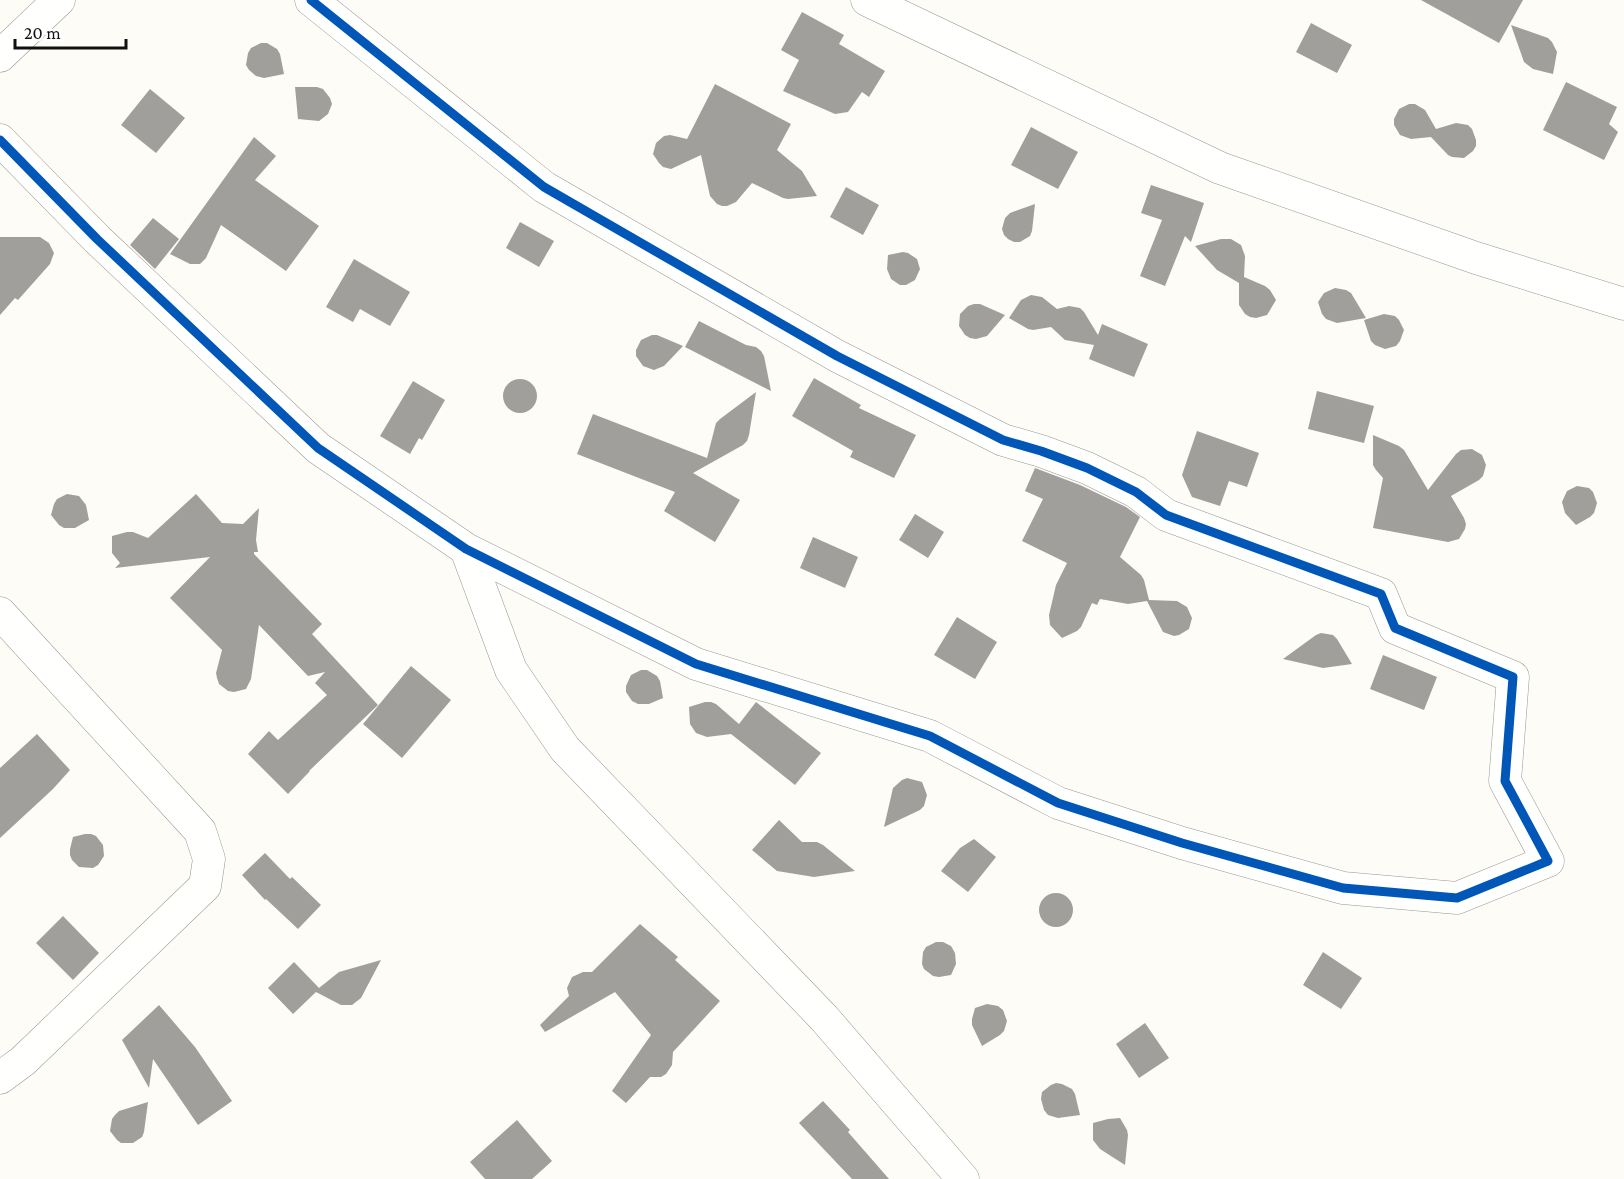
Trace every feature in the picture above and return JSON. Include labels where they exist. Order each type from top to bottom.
[{"type":"street","points":[[0,56],[59,0]]},
{"type":"street","points":[[0,140],[97,239],[318,448],[466,549],[696,664],[930,736],[1058,803],[1182,843],[1343,888],[1457,898],[1548,861],[1505,781],[1513,677],[1395,628],[1381,594],[1166,515],[1136,492],[1087,468],[1003,440],[837,356],[544,187],[311,0]]},
{"type":"street","points":[[867,0],[1220,168],[1476,258],[1624,304]]},
{"type":"street","points":[[466,549],[511,670],[565,749],[824,1018],[963,1179]]},
{"type":"street","points":[[0,613],[200,831],[209,859],[205,886],[23,1061],[0,1078]]},
{"type":"building","points":[[1421,0],[1523,0],[1499,43]]},
{"type":"building","points":[[802,12],[844,35],[839,44],[885,71],[869,97],[862,92],[848,112],[835,114],[783,91],[799,60],[781,50]]},
{"type":"building","points":[[1311,23],[1352,45],[1337,73],[1296,52]]},
{"type":"building","points":[[1511,25],[1548,38],[1552,42],[1557,52],[1553,74],[1533,69],[1524,62]]},
{"type":"building","points":[[267,43],[277,49],[284,74],[264,78],[256,76],[249,70],[246,65],[248,53],[251,48]]},
{"type":"building","points":[[1566,82],[1617,107],[1609,124],[1618,132],[1604,160],[1543,130]]},
{"type":"building","points":[[715,84],[791,124],[777,150],[802,171],[817,196],[783,198],[752,183],[736,202],[722,206],[710,196],[701,155],[671,169],[659,163],[653,154],[656,143],[664,136],[670,135],[687,139]]},
{"type":"building","points":[[295,87],[323,89],[332,104],[328,114],[319,121],[298,119]]},
{"type":"building","points":[[150,89],[185,118],[156,153],[121,125]]},
{"type":"building","points":[[1415,104],[1425,110],[1436,129],[1456,123],[1468,125],[1476,140],[1473,151],[1464,158],[1452,157],[1431,137],[1411,139],[1400,135],[1394,125],[1394,119],[1399,109]]},
{"type":"building","points":[[1031,127],[1078,152],[1058,189],[1011,165]]},
{"type":"building","points":[[254,137],[276,156],[255,180],[319,226],[286,271],[221,225],[206,258],[200,264],[190,264],[170,254]]},
{"type":"building","points":[[1151,185],[1204,203],[1191,242],[1185,236],[1165,286],[1140,276],[1162,220],[1141,213]]},
{"type":"building","points":[[846,187],[879,205],[863,235],[830,217]]},
{"type":"building","points":[[1035,204],[1030,236],[1020,242],[1008,239],[1002,229],[1005,218],[1010,213]]},
{"type":"building","points":[[153,218],[179,239],[155,269],[130,245]]},
{"type":"building","points":[[520,222],[554,241],[539,267],[506,248]]},
{"type":"building","points":[[0,237],[40,237],[49,243],[54,253],[50,264],[18,300],[15,298],[0,315]]},
{"type":"building","points":[[1221,239],[1231,239],[1241,245],[1245,256],[1244,277],[1270,290],[1276,300],[1267,315],[1256,318],[1245,314],[1239,305],[1239,283],[1217,270],[1195,246]]},
{"type":"building","points":[[903,252],[917,259],[920,269],[915,280],[906,285],[900,285],[891,279],[887,269],[888,255]]},
{"type":"building","points":[[354,259],[410,292],[390,326],[360,309],[353,322],[326,307]]},
{"type":"building","points":[[1335,288],[1351,293],[1366,318],[1337,323],[1326,319],[1318,302],[1324,293]]},
{"type":"building","points":[[1031,295],[1042,297],[1057,309],[1069,306],[1080,308],[1098,335],[1102,324],[1148,344],[1134,377],[1089,359],[1094,345],[1065,340],[1051,327],[1028,329],[1009,318],[1021,300]]},
{"type":"building","points":[[980,304],[1005,315],[987,336],[976,339],[965,335],[959,326],[960,314],[968,306]]},
{"type":"building","points":[[1384,314],[1395,316],[1404,330],[1396,346],[1385,349],[1371,341],[1364,320]]},
{"type":"building","points":[[699,321],[761,351],[771,391],[685,347]]},
{"type":"building","points":[[652,335],[683,346],[664,366],[654,370],[643,366],[636,356],[641,340]]},
{"type":"building","points":[[814,378],[861,405],[859,408],[916,435],[894,478],[850,457],[853,451],[792,416]]},
{"type":"building","points":[[520,379],[532,384],[537,396],[532,408],[520,413],[508,408],[503,396],[508,384]]},
{"type":"building","points":[[413,381],[445,400],[422,440],[419,438],[410,454],[380,436]]},
{"type":"building","points":[[1317,391],[1374,406],[1364,443],[1308,429]]},
{"type":"building","points":[[756,392],[747,441],[693,473],[740,500],[715,542],[664,511],[675,492],[577,454],[593,414],[707,458],[716,423]]},
{"type":"building","points":[[1197,431],[1259,453],[1247,487],[1229,481],[1220,506],[1192,497],[1182,475]]},
{"type":"building","points":[[1373,435],[1404,450],[1428,490],[1461,450],[1472,449],[1482,455],[1486,465],[1483,476],[1451,496],[1466,524],[1459,539],[1448,542],[1373,528],[1383,478],[1373,465]]},
{"type":"building","points":[[1035,468],[1080,485],[1126,507],[1140,517],[1120,557],[1141,575],[1149,600],[1177,601],[1187,607],[1192,618],[1189,629],[1174,636],[1163,632],[1147,601],[1128,604],[1100,599],[1097,605],[1092,603],[1081,627],[1062,638],[1050,625],[1049,615],[1056,585],[1067,563],[1022,541],[1043,499],[1025,491]]},
{"type":"building","points":[[1577,486],[1589,488],[1597,503],[1594,513],[1576,525],[1565,513],[1562,502],[1567,491]]},
{"type":"building","points":[[67,494],[79,496],[86,505],[89,520],[75,528],[64,528],[51,515],[57,499]]},
{"type":"building","points":[[196,494],[222,523],[243,524],[259,508],[256,540],[258,552],[254,554],[322,624],[312,634],[378,705],[288,794],[248,754],[269,731],[278,740],[327,695],[315,683],[325,672],[308,676],[259,625],[251,679],[246,689],[228,691],[219,684],[216,673],[222,650],[170,598],[210,557],[115,568],[120,563],[112,553],[112,536],[133,532],[148,538]]},
{"type":"building","points":[[915,514],[944,532],[928,558],[899,540]]},
{"type":"building","points":[[813,537],[858,557],[845,588],[800,568]]},
{"type":"building","points":[[957,617],[997,642],[975,679],[934,655]]},
{"type":"building","points":[[1321,633],[1333,635],[1337,639],[1352,664],[1323,668],[1283,659],[1316,635]]},
{"type":"building","points":[[1383,655],[1437,677],[1424,710],[1370,689]]},
{"type":"building","points":[[411,666],[451,700],[402,758],[363,724]]},
{"type":"building","points":[[647,670],[657,676],[663,698],[649,704],[638,704],[632,701],[626,692],[626,686],[631,675]]},
{"type":"building","points":[[705,702],[716,704],[739,724],[756,702],[821,753],[795,785],[731,734],[707,737],[696,733],[690,724],[689,707]]},
{"type":"building","points":[[37,734],[70,770],[0,838],[0,768]]},
{"type":"building","points":[[907,778],[922,782],[927,795],[924,806],[884,827],[893,788]]},
{"type":"building","points":[[779,820],[802,842],[817,842],[823,845],[855,871],[814,877],[777,871],[752,850]]},
{"type":"building","points":[[85,834],[96,836],[103,845],[104,856],[93,868],[79,867],[70,855],[73,837]]},
{"type":"building","points":[[974,839],[996,857],[968,892],[941,871],[960,848]]},
{"type":"building","points":[[265,853],[290,879],[292,877],[321,905],[298,929],[265,900],[242,875]]},
{"type":"building","points":[[1056,893],[1068,898],[1073,910],[1068,922],[1056,927],[1044,922],[1039,910],[1044,898]]},
{"type":"building","points":[[63,916],[99,953],[73,980],[36,943]]},
{"type":"building","points":[[640,924],[678,957],[675,960],[720,1001],[673,1052],[672,1065],[666,1074],[661,1077],[650,1077],[626,1103],[612,1091],[651,1035],[615,992],[545,1032],[540,1025],[569,996],[567,988],[572,977],[583,972],[592,972]]},
{"type":"building","points":[[936,942],[943,942],[951,946],[955,953],[956,964],[951,975],[933,976],[924,969],[923,952],[926,947]]},
{"type":"building","points":[[1323,952],[1362,978],[1341,1009],[1303,985]]},
{"type":"building","points":[[381,960],[361,998],[352,1005],[341,1005],[316,992],[293,1014],[268,988],[294,962],[319,988],[339,972]]},
{"type":"building","points":[[987,1004],[998,1006],[1003,1010],[1007,1021],[1000,1035],[982,1046],[972,1025],[972,1019],[975,1008]]},
{"type":"building","points":[[159,1005],[195,1047],[232,1101],[198,1125],[153,1059],[149,1088],[122,1040]]},
{"type":"building","points":[[1145,1023],[1169,1058],[1139,1078],[1116,1044]]},
{"type":"building","points":[[1056,1083],[1072,1089],[1080,1115],[1058,1118],[1048,1115],[1044,1110],[1042,1092]]},
{"type":"building","points":[[823,1101],[850,1130],[848,1132],[889,1179],[852,1179],[799,1123]]},
{"type":"building","points":[[148,1102],[142,1137],[133,1143],[121,1143],[110,1131],[112,1119],[119,1111]]},
{"type":"building","points":[[1120,1118],[1128,1135],[1125,1165],[1100,1149],[1093,1140],[1093,1123]]},
{"type":"building","points":[[517,1120],[552,1161],[532,1179],[485,1179],[470,1162]]},
{"type":"cycle path","points":[[0,140],[97,239],[318,448],[466,549],[696,664],[930,736],[1058,803],[1182,843],[1343,888],[1457,898],[1548,861],[1505,781],[1513,677],[1395,628],[1381,594],[1166,515],[1136,492],[1087,468],[1003,440],[837,356],[544,187],[311,0]]}]
